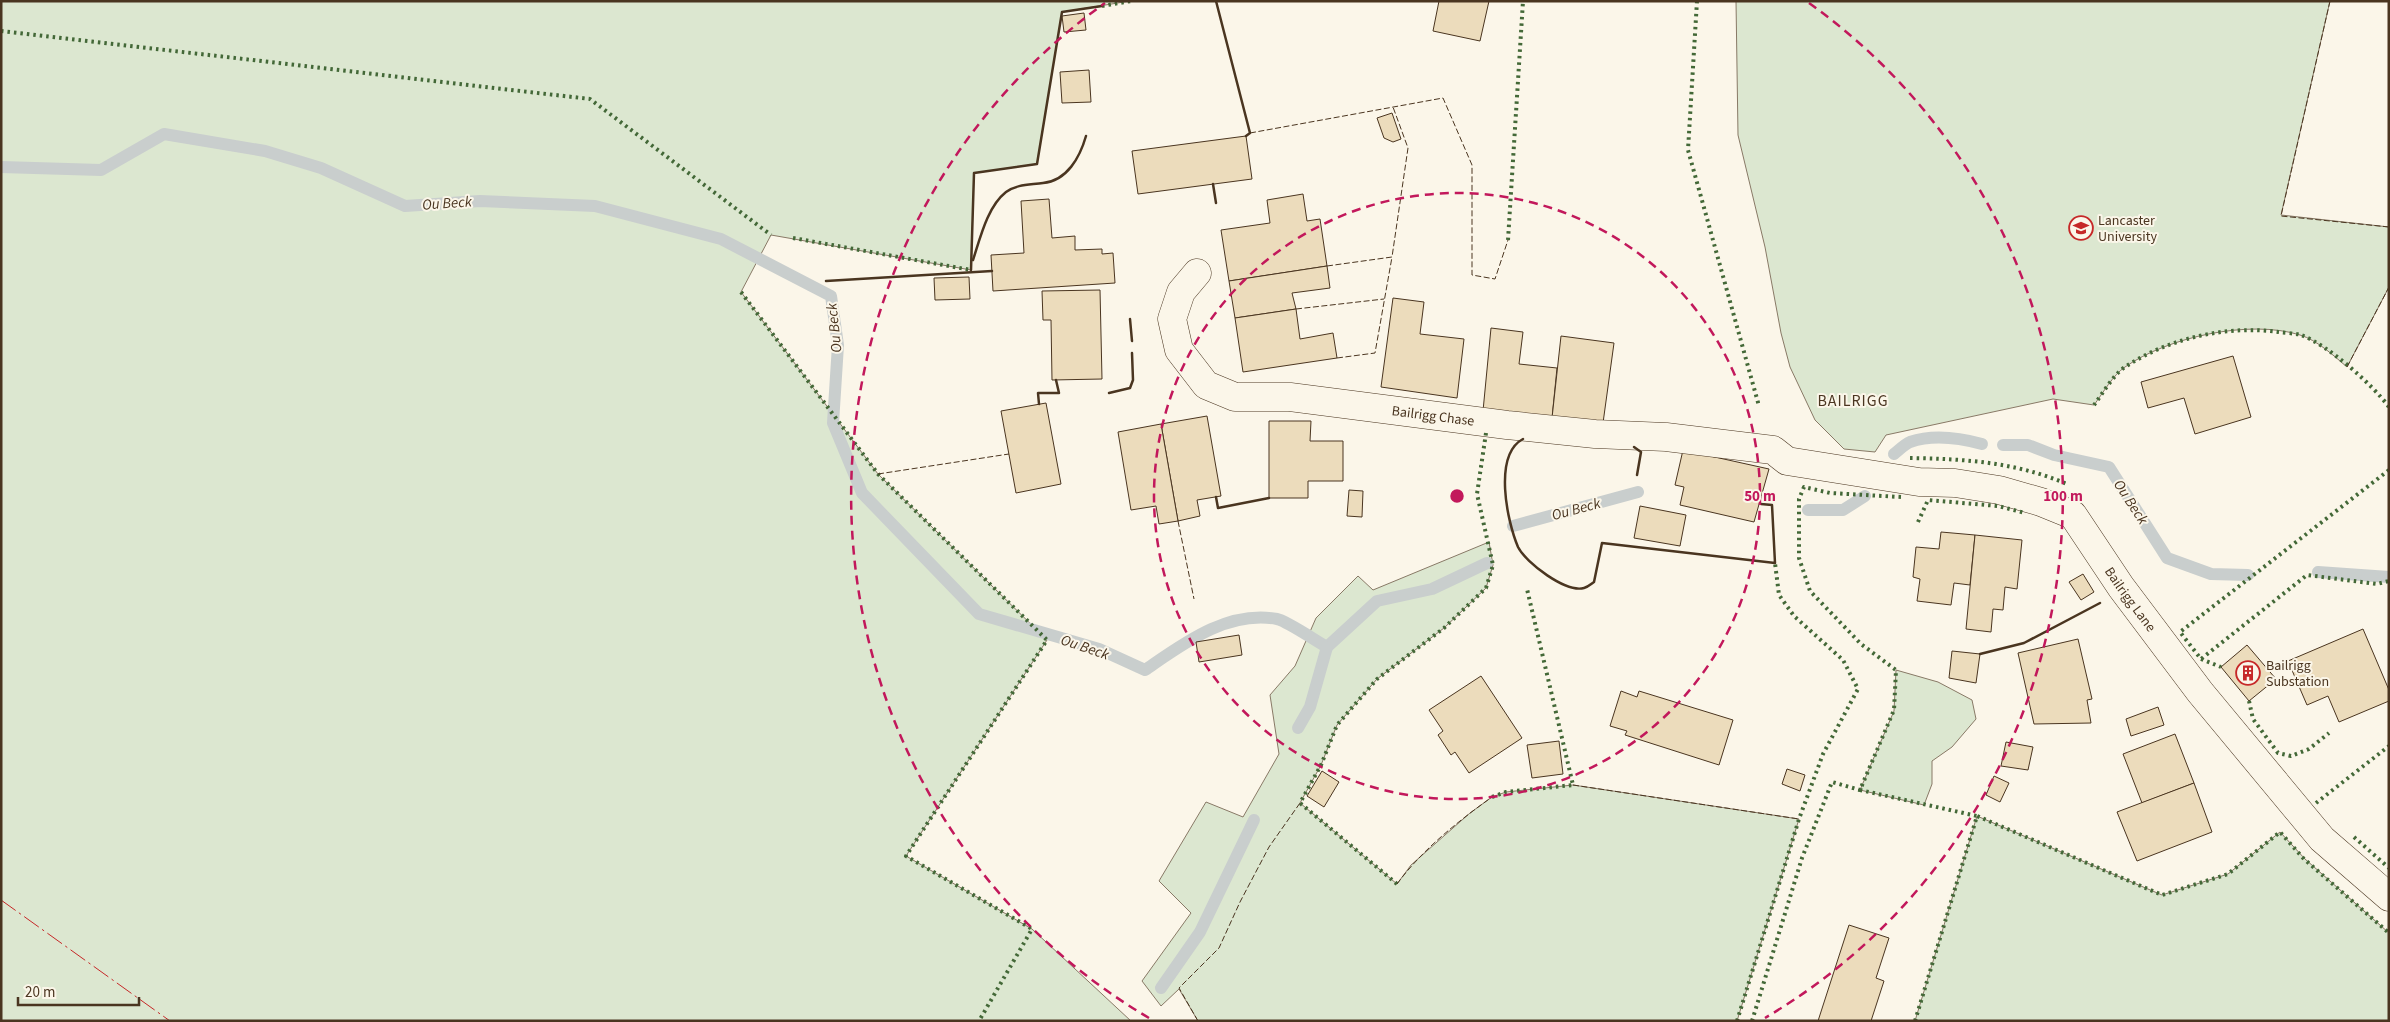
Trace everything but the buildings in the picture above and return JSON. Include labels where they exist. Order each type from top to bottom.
[{"type":"street","name":"Bailrigg Chase","points":[[1197,273],[1180,292],[1172,319],[1179,350],[1206,385],[1235,397],[1290,397],[1506,425],[1595,434],[1666,436],[1773,450],[1787,461]]},
{"type":"street","name":"Bailrigg Lane","points":[[1787,461],[1919,482],[1955,483],[1999,490],[2041,502],[2073,515],[2122,588],[2200,692],[2322,840],[2389,897]]},
{"type":"green space","points":[[1,1],[1130,1],[1062,12],[1037,164],[974,173],[971,270],[771,235],[741,292],[878,474],[1047,640],[906,856],[1032,929],[1131,1021],[1,1021]]},
{"type":"green space","name":"Lancaster University","points":[[1736,1],[2330,1],[2281,215],[2389,227],[2389,287],[2347,367],[2319,344],[2300,335],[2258,329],[2234,330],[2186,339],[2143,356],[2125,367],[2112,379],[2094,405],[2053,399],[1886,435],[1875,452],[1844,449],[1815,420],[1790,367],[1781,333],[1765,247],[1738,135]]},
{"type":"green space","points":[[1489,542],[1493,565],[1486,588],[1444,628],[1377,679],[1337,725],[1321,765],[1300,803],[1397,884],[1411,865],[1470,813],[1492,797],[1506,792],[1573,785],[1799,819],[1737,1021],[1198,1021],[1179,989],[1161,1006],[1142,981],[1191,913],[1159,881],[1206,802],[1243,817],[1279,754],[1270,695],[1295,666],[1316,618],[1358,576],[1373,590]]},
{"type":"green space","points":[[1896,670],[1938,682],[1972,700],[1976,719],[1952,747],[1932,761],[1932,784],[1924,805],[1860,790],[1894,711]]},
{"type":"green space","points":[[1977,816],[2162,895],[2228,874],[2280,832],[2305,859],[2389,933],[2389,1021],[1915,1021]]},
{"type":"waterway","name":"Ou Beck","points":[[1,167],[101,170],[164,134],[265,151],[321,168],[405,206],[480,201],[595,206],[721,239],[831,296],[838,345],[833,423],[862,493],[979,614],[1099,649],[1145,670],[1206,631],[1223,624],[1241,620],[1277,619],[1327,647],[1377,601],[1432,589],[1487,563]]},
{"type":"waterway","name":"Ou Beck","points":[[1894,454],[1910,442],[1928,438],[1956,439],[1982,444]]},
{"type":"waterway","name":"Ou Beck","points":[[2003,445],[2028,445],[2054,455],[2109,467],[2167,558],[2211,574],[2248,575]]},
{"type":"waterway","name":"Ou Beck","points":[[1513,526],[1638,492]]},
{"type":"waterway","name":"Ou Beck","points":[[1808,510],[1843,510],[1865,496]]},
{"type":"waterway","name":"Ou Beck","points":[[2318,572],[2389,577]]},
{"type":"waterway","points":[[1298,728],[1310,707],[1327,647]]},
{"type":"waterway","points":[[1161,988],[1200,932],[1254,820]]},
{"type":"hedge","points":[[1102,6],[1131,1]]},
{"type":"hedge","points":[[1508,240],[1523,1]]},
{"type":"hedge","points":[[1697,1],[1688,150],[1759,406]]},
{"type":"hedge","points":[[1,31],[590,99],[771,235]]},
{"type":"hedge","points":[[793,238],[971,270]]},
{"type":"hedge","points":[[741,292],[878,474],[1047,640],[906,856],[1032,929],[979,1021]]},
{"type":"hedge","points":[[2094,405],[2112,379],[2121,370],[2160,348],[2179,341],[2219,332],[2259,330],[2298,334],[2324,347],[2372,387],[2389,407]]},
{"type":"hedge","points":[[1397,884],[1300,803],[1321,765],[1337,725],[1377,679],[1444,628],[1486,588],[1493,565],[1477,494],[1486,433]]},
{"type":"hedge","points":[[1910,458],[1951,459],[2009,466],[2067,484]]},
{"type":"hedge","points":[[2389,470],[2180,632],[2201,659],[2307,575],[2377,584],[2389,581]]},
{"type":"hedge","points":[[1901,497],[1830,493],[1804,487],[1799,499],[1799,558],[1810,591],[1861,644],[1896,670],[1894,710],[1860,790],[1977,816]]},
{"type":"hedge","points":[[1918,522],[1928,500],[1998,506],[2025,513]]},
{"type":"hedge","points":[[1737,1021],[1799,819],[1823,754],[1858,689],[1843,660],[1794,616],[1779,595],[1775,563]]},
{"type":"hedge","points":[[1492,797],[1506,792],[1573,785],[1527,589]]},
{"type":"hedge","points":[[2201,659],[2221,667]]},
{"type":"hedge","points":[[2249,701],[2253,719],[2278,753],[2291,756],[2309,749],[2329,733]]},
{"type":"hedge","points":[[2316,803],[2389,746]]},
{"type":"hedge","points":[[1752,1021],[1802,858],[1832,782],[1860,790]]},
{"type":"hedge","points":[[1915,1021],[1977,816],[2162,895],[2228,874],[2280,832],[2304,859],[2389,933]]},
{"type":"hedge","points":[[2354,837],[2389,868]]},
{"type":"fence","points":[[2330,1],[2281,216],[2389,227]]},
{"type":"fence","points":[[1250,133],[1443,98],[1472,165],[1472,275],[1495,279],[1508,240]]},
{"type":"fence","points":[[1327,266],[1392,257],[1408,148],[1393,107]]},
{"type":"fence","points":[[1337,358],[1375,353],[1392,257]]},
{"type":"fence","points":[[2347,367],[2389,287]]},
{"type":"fence","points":[[1296,309],[1384,299]]},
{"type":"fence","points":[[878,474],[1009,454]]},
{"type":"fence","points":[[1178,521],[1194,599]]},
{"type":"fence","points":[[1573,785],[1799,819]]},
{"type":"fence","points":[[1397,884],[1417,860],[1441,837],[1492,797]]},
{"type":"fence","points":[[1198,1021],[1179,988],[1219,948],[1240,902],[1269,847],[1300,803]]},
{"type":"wall","points":[[1216,1],[1250,133],[1246,136]]},
{"type":"wall","points":[[971,270],[974,173],[1037,164],[1062,12],[1102,6]]},
{"type":"wall","points":[[973,260],[985,224],[999,198],[1015,187],[1043,183],[1059,178],[1066,173],[1076,160],[1086,136]]},
{"type":"wall","points":[[1213,184],[1216,203]]},
{"type":"wall","points":[[826,281],[992,271]]},
{"type":"wall","points":[[1130,319],[1132,341]]},
{"type":"wall","points":[[1109,393],[1130,388],[1133,380],[1132,353]]},
{"type":"wall","points":[[1039,404],[1038,393],[1059,393],[1056,380]]},
{"type":"wall","points":[[1523,439],[1514,447],[1508,459],[1505,473],[1507,506],[1514,536],[1522,554],[1529,561],[1547,575],[1567,586],[1584,588],[1594,582],[1602,543],[1775,563],[1772,505],[1761,504]]},
{"type":"wall","points":[[1634,447],[1641,452],[1637,475]]},
{"type":"wall","points":[[1216,497],[1218,508],[1269,498]]},
{"type":"wall","points":[[1980,654],[2024,643],[2100,603]]},
{"type":"power","points":[[1,900],[170,1021]]},
{"type":"place","name":"Lancaster University","points":[[2081,228]]},
{"type":"place","name":"Bailrigg Substation","points":[[2248,673]]},
{"type":"district","name":"BAILRIGG","points":[[1853,400]]}]
